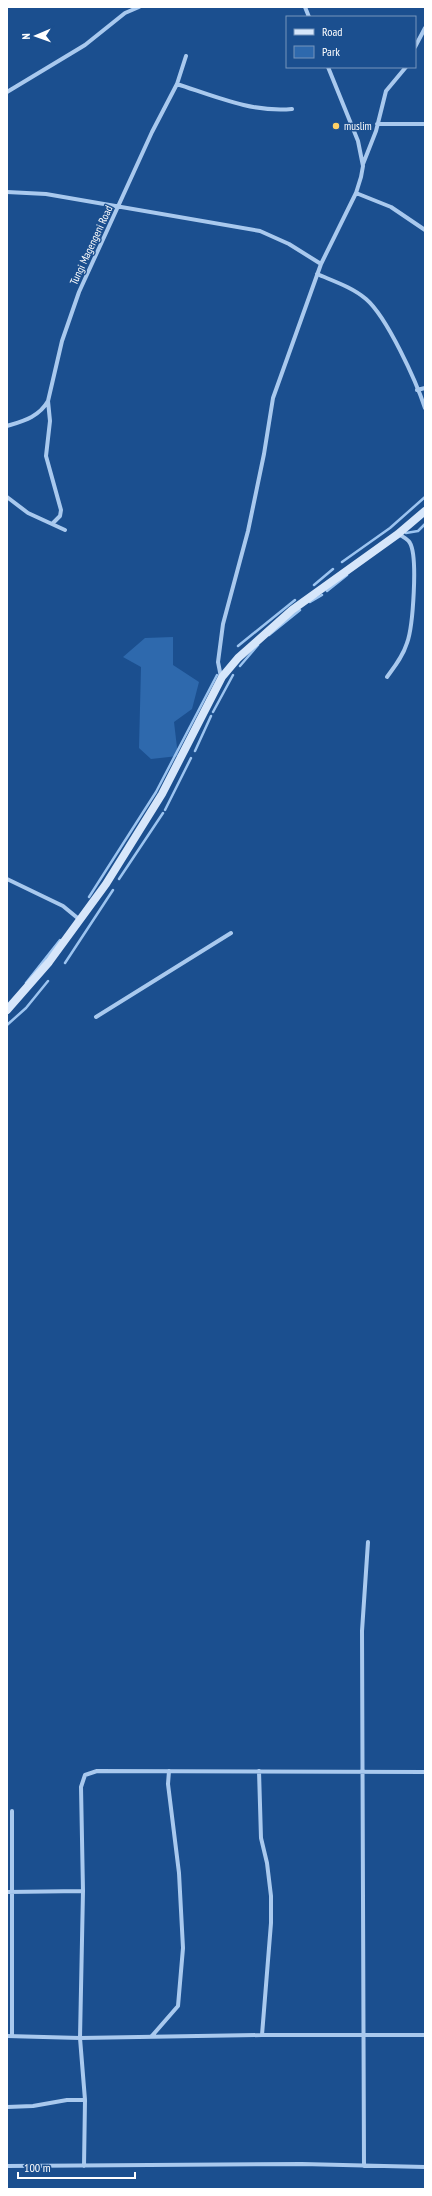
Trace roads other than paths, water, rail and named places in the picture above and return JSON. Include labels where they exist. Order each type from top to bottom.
[{"type":"main road","points":[[7,1010],[48,962],[106,884],[162,794],[222,677],[238,658],[292,610],[398,534],[425,511]]},
{"type":"street","points":[[7,92],[85,45],[125,14],[139,7]]},
{"type":"street","points":[[416,45],[425,28]]},
{"type":"street","name":"Tungi Magengeni Road","points":[[7,426],[35,416],[44,409],[48,401],[62,341],[79,292],[152,132],[177,84],[186,56]]},
{"type":"street","points":[[328,68],[358,141],[363,166]]},
{"type":"street","points":[[222,677],[218,662],[223,624],[248,531],[264,454],[273,398],[321,264],[356,193],[363,166],[378,124],[386,91],[405,68]]},
{"type":"street","points":[[177,84],[221,99],[262,109],[274,111],[292,109]]},
{"type":"street","points":[[378,124],[425,124]]},
{"type":"street","points":[[7,192],[46,194],[118,208],[260,231],[289,244],[321,264]]},
{"type":"street","points":[[356,193],[391,207],[425,230]]},
{"type":"street","points":[[317,274],[356,292],[375,308],[387,327],[418,390],[425,408]]},
{"type":"street","points":[[418,390],[425,388]]},
{"type":"street","points":[[48,401],[50,420],[46,456],[61,510],[60,516],[52,523]]},
{"type":"street","points":[[7,497],[28,513],[65,530]]},
{"type":"street","points":[[387,677],[402,658],[408,642],[413,600],[413,550],[409,541],[398,534]]},
{"type":"street","points":[[7,879],[64,906],[80,920]]},
{"type":"street","points":[[96,1017],[231,933]]},
{"type":"street","points":[[364,2166],[362,2034],[362,1631],[368,1542]]},
{"type":"street","points":[[84,2166],[85,2100],[80,2038],[83,1891],[81,1787],[83,1778],[92,1771],[425,1772]]},
{"type":"street","points":[[151,2037],[178,2006],[183,1948],[179,1873],[169,1796],[169,1771]]},
{"type":"street","points":[[259,1772],[261,1838],[268,1863],[271,1896],[271,1923],[262,2035]]},
{"type":"street","points":[[12,1811],[9,1892],[9,2036],[80,2038],[362,2034],[425,2035]]},
{"type":"street","points":[[9,1892],[83,1891]]},
{"type":"street","points":[[7,2106],[33,2106],[67,2100],[85,2100]]},
{"type":"street","points":[[7,2166],[315,2164],[425,2167]]},
{"type":"waterway","points":[[342,562],[390,528],[425,497]]},
{"type":"waterway","points":[[406,533],[418,531],[425,524]]},
{"type":"waterway","points":[[314,585],[333,569]]},
{"type":"waterway","points":[[327,591],[347,575]]},
{"type":"waterway","points":[[310,602],[322,595]]},
{"type":"waterway","points":[[238,646],[295,600]]},
{"type":"waterway","points":[[269,635],[300,610]]},
{"type":"waterway","points":[[240,666],[258,645]]},
{"type":"waterway","points":[[89,897],[156,792],[217,675]]},
{"type":"waterway","points":[[213,712],[233,675]]},
{"type":"waterway","points":[[195,751],[211,716]]},
{"type":"waterway","points":[[165,810],[191,758]]},
{"type":"waterway","points":[[119,879],[163,813]]},
{"type":"waterway","points":[[65,963],[113,890]]},
{"type":"waterway","points":[[26,983],[60,940]]},
{"type":"waterway","points":[[7,1025],[26,1008],[48,981]]},
{"type":"place","name":"muslim","points":[[336,126]]}]
